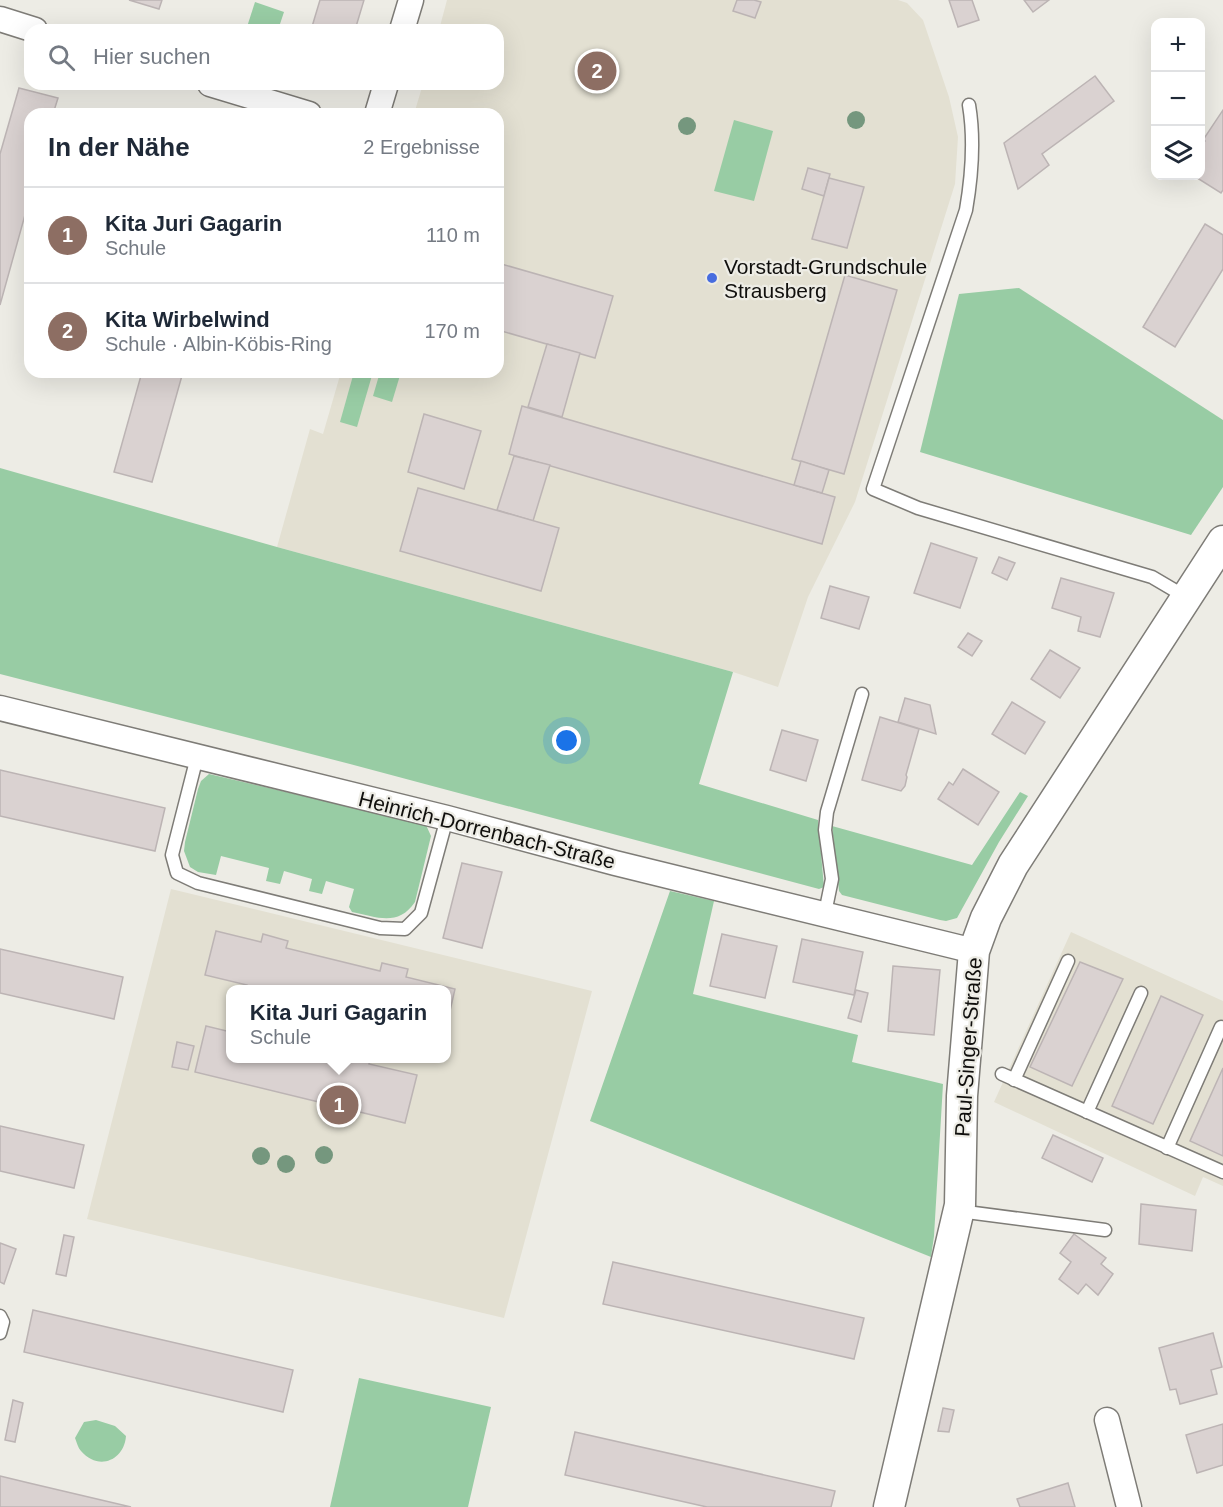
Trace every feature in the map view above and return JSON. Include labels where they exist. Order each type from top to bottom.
[{"type":"street","points":[[404,24],[411,0]]},
{"type":"street","points":[[0,19],[24,27]]},
{"type":"street","points":[[230,90],[289,108]]},
{"type":"street","points":[[378,108],[384,90]]},
{"type":"street","name":"Paul-Singer-Straße","points":[[889,1507],[959,1211],[962,1096],[974,951],[986,918],[1013,865],[1223,541]]},
{"type":"street","name":"Heinrich-Dorrenbach-Straße","points":[[0,708],[974,951]]},
{"type":"street","points":[[1107,1420],[1129,1507]]},
{"type":"lane","points":[[969,105],[972,125],[972,174],[966,210],[873,489],[918,508],[1152,577],[1186,597]]},
{"type":"lane","points":[[825,914],[832,879],[825,830],[827,812],[862,694]]},
{"type":"lane","points":[[197,757],[172,855],[177,873],[198,883],[380,928],[405,929],[421,914],[447,818]]},
{"type":"lane","points":[[1068,961],[1008,1077],[1223,1172]]},
{"type":"lane","points":[[1087,1112],[1141,993]]},
{"type":"lane","points":[[1167,1148],[1221,1027]]},
{"type":"lane","points":[[959,1211],[1105,1230]]},
{"type":"lane","points":[[0,1317],[3,1322],[0,1334]]},
{"type":"shaded area","name":"Vorstadt-Grundschule Strausberg","points":[[447,0],[898,0],[907,3],[923,20],[949,97],[958,137],[955,184],[855,502],[808,597],[778,687],[733,672],[277,547],[310,429],[323,434],[339,378],[504,378],[504,108],[416,108],[421,90],[504,90],[504,24],[441,24]]},
{"type":"shaded area","points":[[171,889],[592,991],[504,1318],[87,1219]]},
{"type":"shaded area","points":[[1071,932],[1223,1001],[1223,1186],[1203,1177],[1195,1196],[994,1102]]},
{"type":"green space","points":[[255,2],[284,12],[280,24],[248,24]]},
{"type":"green space","points":[[734,120],[773,131],[754,201],[714,191]]},
{"type":"green space","points":[[1019,288],[1223,420],[1223,487],[1191,535],[920,452],[959,294]]},
{"type":"green space","points":[[352,378],[371,378],[357,427],[340,422]]},
{"type":"green space","points":[[378,378],[399,378],[392,402],[373,396]]},
{"type":"green space","points":[[0,468],[277,547],[733,672],[699,784],[818,820],[824,887],[819,889],[350,764],[0,674]]},
{"type":"green space","points":[[209,774],[426,825],[431,836],[415,902],[402,915],[378,918],[352,912],[349,907],[354,889],[326,881],[322,894],[309,891],[312,879],[284,871],[280,884],[266,881],[269,868],[221,856],[216,875],[198,872],[190,867],[184,851],[185,842],[198,789],[201,781]]},
{"type":"green space","points":[[1020,792],[1028,796],[999,842],[957,918],[940,920],[842,895],[839,891],[832,826],[972,865]]},
{"type":"green space","points":[[670,891],[714,901],[693,994],[858,1035],[852,1062],[943,1084],[931,1257],[590,1121]]},
{"type":"green space","points":[[359,1378],[491,1407],[468,1507],[330,1507]]},
{"type":"green space","points":[[96,1420],[115,1426],[126,1436],[121,1452],[102,1462],[95,1461],[80,1450],[75,1438],[84,1422]]},
{"type":"building","points":[[129,0],[162,0],[159,9]]},
{"type":"building","points":[[320,0],[364,0],[357,24],[313,24]]},
{"type":"building","points":[[737,0],[761,2],[755,18],[733,11]]},
{"type":"building","points":[[949,0],[972,0],[979,20],[958,27]]},
{"type":"building","points":[[1024,0],[1049,0],[1033,12]]},
{"type":"building","points":[[1095,76],[1114,101],[1042,154],[1049,165],[1018,189],[1004,143]]},
{"type":"building","points":[[19,88],[58,98],[55,108],[24,108],[24,219],[0,305],[0,154]]},
{"type":"building","points":[[1223,110],[1223,190],[1221,193],[1200,180],[1205,180],[1205,137]]},
{"type":"building","points":[[808,168],[830,174],[824,196],[802,189]]},
{"type":"building","points":[[829,178],[864,187],[847,248],[812,239]]},
{"type":"building","points":[[1205,224],[1223,235],[1223,269],[1175,347],[1143,327]]},
{"type":"building","points":[[504,265],[613,296],[595,358],[504,332]]},
{"type":"building","points":[[845,275],[897,290],[844,474],[792,459]]},
{"type":"building","points":[[547,344],[580,353],[562,417],[528,407]]},
{"type":"building","points":[[140,378],[181,378],[152,482],[114,472]]},
{"type":"building","points":[[522,406],[835,497],[822,544],[509,454]]},
{"type":"building","points":[[424,414],[481,431],[464,489],[408,472]]},
{"type":"building","points":[[514,456],[550,465],[533,521],[497,510]]},
{"type":"building","points":[[801,461],[829,470],[822,493],[794,485]]},
{"type":"building","points":[[418,488],[559,528],[541,591],[400,551]]},
{"type":"building","points":[[931,543],[977,558],[960,608],[914,593]]},
{"type":"building","points":[[999,557],[1015,563],[1007,580],[992,573]]},
{"type":"building","points":[[1061,578],[1114,593],[1100,637],[1078,631],[1081,617],[1052,608]]},
{"type":"building","points":[[830,586],[869,597],[859,629],[821,618]]},
{"type":"building","points":[[968,633],[982,641],[972,656],[958,647]]},
{"type":"building","points":[[1050,650],[1080,668],[1060,698],[1031,679]]},
{"type":"building","points":[[905,698],[930,705],[936,734],[898,722]]},
{"type":"building","points":[[1012,702],[1045,722],[1025,754],[992,734]]},
{"type":"building","points":[[880,717],[919,729],[905,786],[901,791],[862,780]]},
{"type":"building","points":[[782,730],[818,740],[806,781],[770,770]]},
{"type":"building","points":[[963,769],[999,792],[978,825],[938,799],[949,782],[953,785]]},
{"type":"building","points":[[0,770],[165,808],[155,851],[0,816]]},
{"type":"building","points":[[462,863],[502,872],[482,948],[443,938]]},
{"type":"building","points":[[216,931],[261,942],[263,934],[288,941],[286,948],[380,971],[382,963],[408,969],[406,977],[439,985],[247,985],[205,975]]},
{"type":"building","points":[[722,934],[777,946],[765,998],[710,986]]},
{"type":"building","points":[[802,939],[863,952],[854,995],[793,982]]},
{"type":"building","points":[[0,949],[123,977],[114,1019],[0,993]]},
{"type":"building","points":[[1080,962],[1123,979],[1072,1086],[1030,1067]]},
{"type":"building","points":[[893,966],[940,970],[934,1035],[888,1031]]},
{"type":"building","points":[[451,988],[455,989],[451,1006]]},
{"type":"building","points":[[856,990],[868,993],[861,1022],[848,1018]]},
{"type":"building","points":[[1161,996],[1203,1015],[1153,1124],[1112,1106]]},
{"type":"building","points":[[206,1026],[226,1031],[226,1063],[369,1063],[417,1075],[405,1123],[195,1072]]},
{"type":"building","points":[[177,1042],[194,1046],[188,1070],[172,1067]]},
{"type":"building","points":[[1223,1068],[1223,1156],[1190,1141]]},
{"type":"building","points":[[0,1126],[84,1145],[74,1188],[0,1171]]},
{"type":"building","points":[[1053,1135],[1103,1158],[1092,1182],[1042,1158]]},
{"type":"building","points":[[1141,1204],[1196,1210],[1192,1251],[1139,1244]]},
{"type":"building","points":[[1074,1234],[1106,1258],[1101,1264],[1113,1274],[1098,1295],[1086,1284],[1078,1294],[1059,1279],[1071,1262],[1060,1253]]},
{"type":"building","points":[[64,1235],[74,1237],[66,1276],[56,1274]]},
{"type":"building","points":[[0,1243],[16,1249],[4,1284],[0,1282]]},
{"type":"building","points":[[613,1262],[864,1318],[854,1359],[603,1304]]},
{"type":"building","points":[[33,1310],[293,1370],[283,1412],[24,1352]]},
{"type":"building","points":[[1213,1333],[1222,1367],[1211,1370],[1217,1394],[1180,1404],[1176,1389],[1170,1390],[1159,1348]]},
{"type":"building","points":[[13,1400],[23,1403],[15,1442],[5,1440]]},
{"type":"building","points":[[943,1408],[954,1410],[949,1432],[938,1431]]},
{"type":"building","points":[[1223,1424],[1223,1465],[1197,1473],[1186,1435]]},
{"type":"building","points":[[575,1432],[835,1491],[831,1507],[707,1507],[565,1475]]},
{"type":"building","points":[[0,1476],[29,1483],[131,1507],[0,1507]]},
{"type":"building","points":[[1068,1483],[1075,1507],[1020,1507],[1017,1499]]},
{"type":"place","name":"Kita Wirbelwind","points":[[597,71]]},
{"type":"place","name":"Vorstadt-Grundschule Strausberg","points":[[712,278]]},
{"type":"place","name":"Kita Juri Gagarin","points":[[339,1105]]}]
